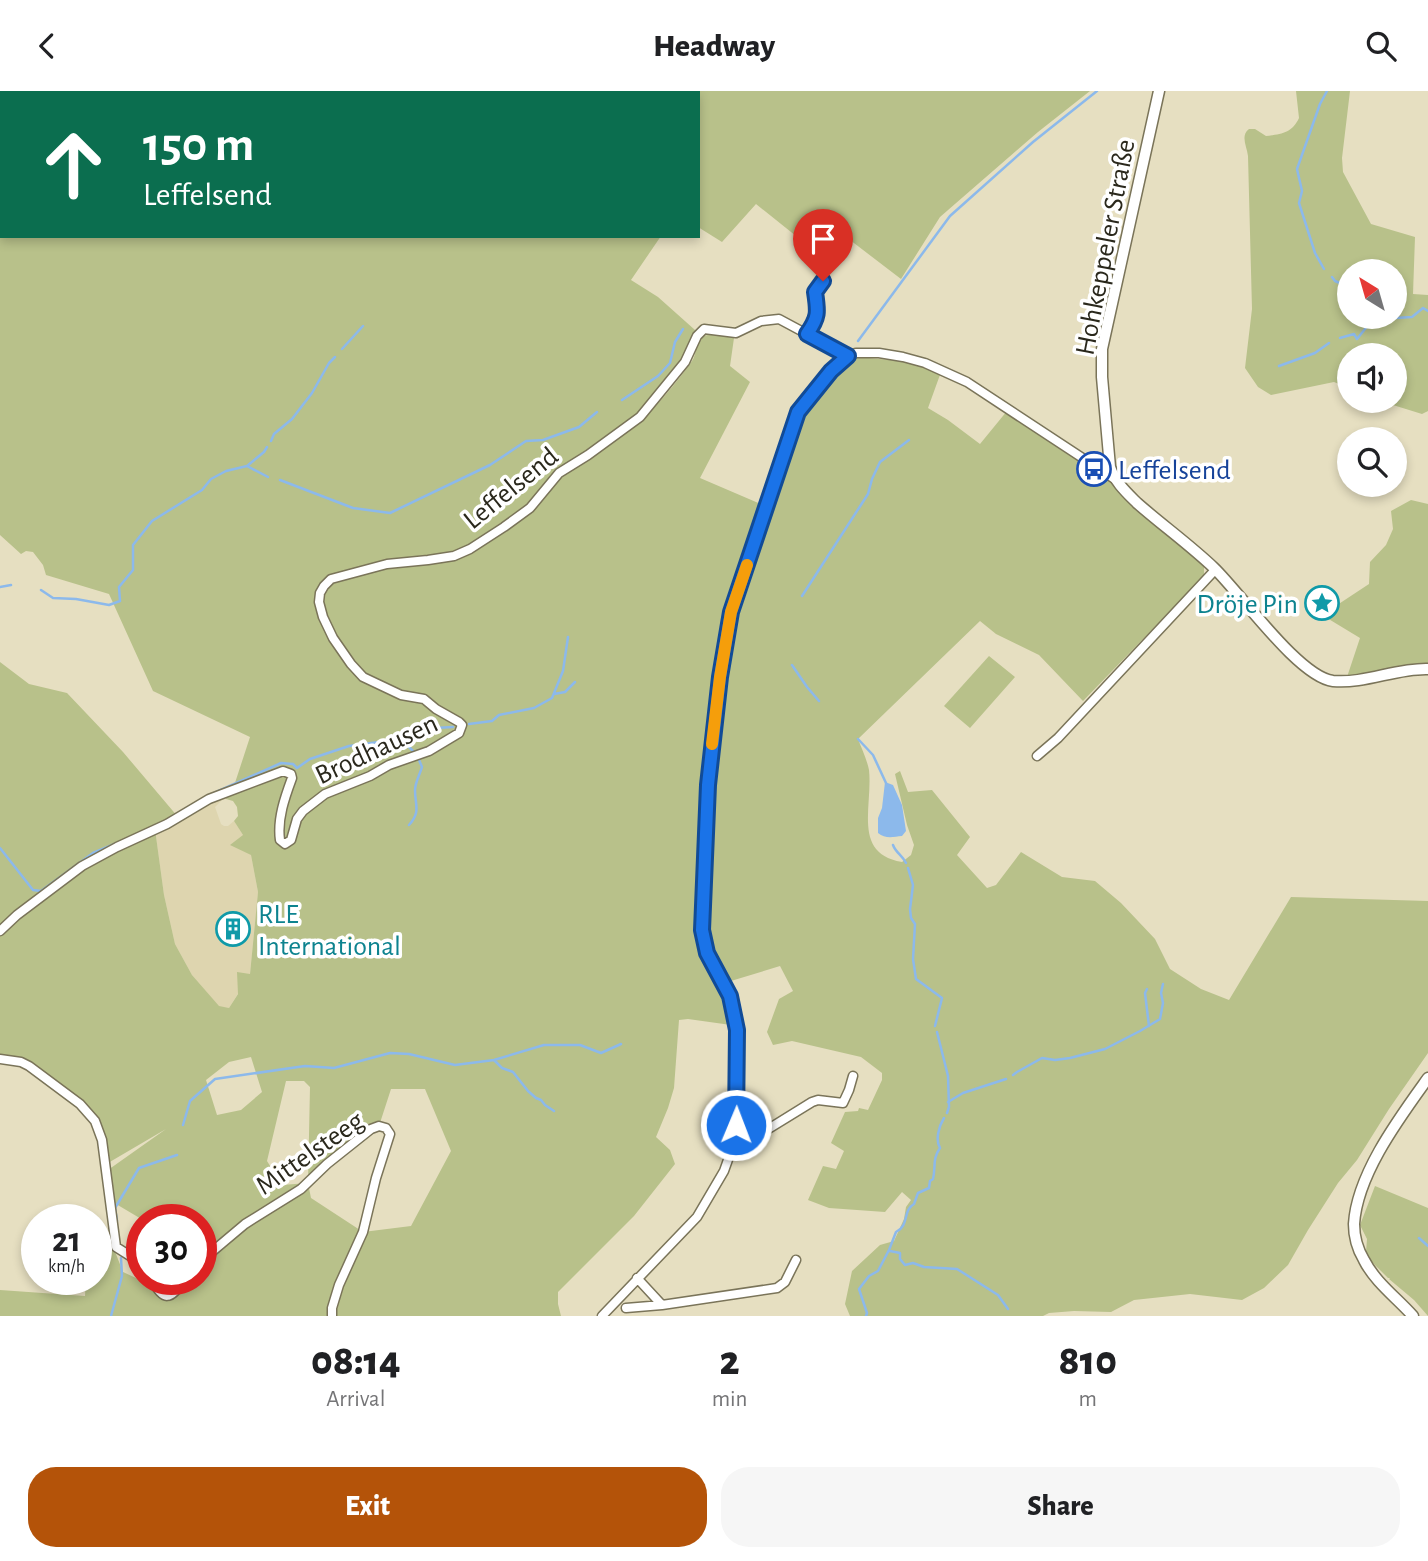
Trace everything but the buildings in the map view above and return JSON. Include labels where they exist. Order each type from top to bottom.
[{"type":"street","name":"Hohkeppeler Straße","points":[[1159,91],[1102,349],[1110,467],[1116,480],[1136,503],[1215,570],[1310,671],[1322,678],[1346,681],[1428,669]]},
{"type":"street","points":[[807,334],[817,319],[815,292],[823,281]]},
{"type":"street","name":"Leffelsend","points":[[387,564],[454,556],[482,542],[519,517],[559,473],[640,417],[684,362],[697,336],[704,329],[736,333],[761,320],[779,319],[848,356]]},
{"type":"street","points":[[602,1316],[697,1217],[724,1171],[734,1145],[737,1117],[737,1030],[730,996],[712,963],[702,930],[708,785],[720,677],[731,612],[798,412],[831,371],[848,356],[879,353],[903,357],[954,375],[1116,480]]},
{"type":"street","name":"Brodhausen","points":[[0,931],[82,866],[167,824],[209,799],[288,771],[292,778],[285,797],[279,834],[285,844],[291,840],[297,819],[303,811],[325,794],[370,776],[389,765],[429,751],[459,733],[459,722],[424,699],[401,695],[363,677],[333,638],[323,617],[319,602],[320,593],[331,579],[387,564]]},
{"type":"street","points":[[1037,756],[1058,738],[1215,570]]},
{"type":"street","points":[[0,1059],[29,1066],[80,1104],[95,1121],[102,1140],[116,1247],[126,1253]]},
{"type":"street","points":[[734,1145],[744,1145],[812,1102],[818,1100],[844,1103],[853,1076]]},
{"type":"street","points":[[1413,1316],[1378,1280],[1364,1261],[1354,1227],[1361,1191],[1380,1150],[1428,1078]]},
{"type":"street","name":"Mittelsteeg","points":[[217,1248],[245,1224],[301,1189],[371,1129],[379,1126],[386,1128],[390,1134],[363,1232],[339,1285],[331,1308],[332,1316]]},
{"type":"street","points":[[626,1308],[777,1288],[785,1282],[796,1260]]},
{"type":"street","points":[[637,1278],[662,1305]]},
{"type":"shaded area","points":[[226,795],[226,799],[215,807],[221,824],[228,826],[234,821],[243,835],[251,855],[258,892],[250,974],[229,1008],[219,1007],[192,975],[175,944],[164,895],[155,829],[209,799]]},
{"type":"green space","points":[[700,91],[1090,91],[940,217],[901,279],[816,214],[796,236],[756,204],[722,242],[700,228]]},
{"type":"green space","points":[[1296,91],[1350,91],[1342,158],[1343,172],[1371,224],[1415,237],[1413,294],[1428,295],[1428,411],[1422,414],[1407,409],[1407,343],[1337,343],[1337,383],[1271,395],[1258,387],[1245,368],[1252,309],[1248,156],[1245,135],[1249,129],[1255,129],[1266,136],[1282,133],[1293,127],[1299,118]]},
{"type":"green space","points":[[0,238],[660,238],[631,280],[658,297],[695,330],[683,361],[637,415],[628,421],[633,426],[664,396],[692,361],[703,337],[714,334],[734,338],[730,366],[750,382],[700,478],[763,505],[727,612],[715,677],[706,760],[713,763],[724,677],[736,613],[790,447],[809,402],[848,360],[858,357],[902,361],[941,372],[928,408],[980,444],[1007,411],[1108,480],[1139,511],[1204,565],[1204,576],[1083,701],[1039,655],[996,634],[980,621],[858,739],[869,770],[868,827],[876,849],[886,857],[902,862],[911,855],[914,845],[895,774],[900,771],[908,792],[932,790],[970,837],[957,855],[987,888],[996,885],[1021,852],[1062,877],[1095,881],[1121,903],[1155,939],[1170,969],[1201,989],[1229,1000],[1291,897],[1428,901],[1428,1053],[1357,1160],[1338,1183],[1288,1265],[1264,1288],[1242,1300],[1190,1294],[1134,1300],[1111,1312],[1074,1311],[1043,1316],[850,1316],[845,1304],[852,1271],[880,1245],[894,1241],[911,1200],[902,1192],[885,1212],[829,1208],[808,1200],[823,1166],[836,1169],[844,1151],[831,1143],[845,1112],[858,1111],[859,1108],[868,1110],[882,1080],[882,1073],[861,1057],[792,1041],[773,1045],[767,1032],[779,999],[793,991],[780,966],[721,984],[731,1025],[679,1020],[674,1088],[656,1137],[670,1150],[675,1164],[634,1216],[558,1292],[561,1316],[0,1316],[0,1290],[21,1291],[21,1295],[112,1295],[112,1249],[126,1273],[126,1295],[217,1295],[217,1204],[126,1204],[126,1210],[111,1201],[108,1170],[166,1129],[108,1163],[97,1120],[25,1060],[0,1054],[0,662],[29,684],[67,693],[123,752],[178,817],[155,829],[164,895],[175,944],[192,975],[219,1006],[229,1008],[238,994],[237,972],[250,974],[258,892],[251,855],[230,845],[243,835],[234,821],[238,816],[237,807],[233,801],[226,799],[226,795],[233,789],[250,737],[153,691],[109,594],[46,575],[43,565],[33,552],[26,551],[21,554],[0,535]],"holes":[[[251,1057],[262,1092],[241,1110],[217,1115],[206,1080],[229,1062]],[[286,1081],[304,1081],[310,1087],[308,1183],[282,1185],[267,1161]],[[391,1089],[425,1089],[451,1151],[411,1226],[363,1232],[311,1198],[308,1183],[379,1126]]]},
{"type":"green space","points":[[1411,500],[1428,504],[1428,665],[1347,677],[1360,638],[1322,615],[1369,584],[1370,562],[1386,545],[1393,529],[1391,511]]},
{"type":"green space","points":[[989,656],[1015,677],[970,728],[944,706]]},
{"type":"green space","points":[[1375,1186],[1428,1208],[1428,1316],[1369,1259],[1366,1252],[1367,1239],[1360,1225]]},
{"type":"water","points":[[885,782],[893,785],[902,805],[906,831],[902,836],[886,837],[878,833]]},
{"type":"waterway","points":[[858,341],[950,216],[1033,142],[1097,91]]},
{"type":"waterway","points":[[1324,269],[1315,253],[1299,203],[1302,191],[1297,169],[1327,91]]},
{"type":"waterway","points":[[1332,277],[1337,282]]},
{"type":"waterway","points":[[1407,317],[1412,317],[1423,308],[1428,311]]},
{"type":"waterway","points":[[342,349],[363,326]]},
{"type":"waterway","points":[[622,400],[658,376],[670,363],[675,342],[683,329]]},
{"type":"waterway","points":[[1340,338],[1354,334],[1357,339],[1365,329]]},
{"type":"waterway","points":[[1279,366],[1315,353],[1329,343]]},
{"type":"waterway","points":[[271,441],[274,434],[292,419],[312,393],[335,357]]},
{"type":"waterway","points":[[280,480],[353,508],[390,513],[490,465],[526,441],[543,440],[579,427],[597,412]]},
{"type":"waterway","points":[[802,596],[868,494],[880,462],[909,440]]},
{"type":"waterway","points":[[247,466],[267,447]]},
{"type":"waterway","points":[[41,590],[53,598],[109,605],[120,601],[119,587],[133,570],[133,545],[152,521],[202,490],[211,479],[226,471],[247,466],[268,477]]},
{"type":"waterway","points":[[0,587],[11,585]]},
{"type":"waterway","points":[[469,724],[492,721],[499,715],[534,708],[552,698],[563,671],[568,637]]},
{"type":"waterway","points":[[792,665],[819,701]]},
{"type":"waterway","points":[[554,694],[565,692],[575,682]]},
{"type":"waterway","points":[[214,793],[281,763],[293,764],[297,768],[310,759],[349,746],[409,738],[418,733],[425,735],[434,728],[453,727]]},
{"type":"waterway","points":[[401,739],[414,752]]},
{"type":"waterway","points":[[858,739],[873,755],[886,783]]},
{"type":"waterway","points":[[409,825],[416,812],[415,787],[422,767],[419,760]]},
{"type":"waterway","points":[[0,848],[33,890],[41,891],[93,853],[117,843]]},
{"type":"waterway","points":[[893,845],[906,863]]},
{"type":"waterway","points":[[908,868],[913,885],[910,909],[915,924],[913,959],[916,979],[942,998],[935,1026]]},
{"type":"waterway","points":[[1013,1075],[1042,1058],[1070,1058],[1105,1049],[1160,1019],[1163,984]]},
{"type":"waterway","points":[[1147,989],[1145,993],[1149,1026]]},
{"type":"waterway","points":[[937,1032],[948,1076],[947,1113]]},
{"type":"waterway","points":[[183,1125],[190,1101],[215,1079],[305,1066],[334,1068],[390,1053],[409,1054],[455,1065],[494,1060],[544,1045],[580,1045],[601,1053],[621,1044]]},
{"type":"waterway","points":[[494,1060],[502,1068],[513,1072],[528,1091],[554,1111]]},
{"type":"waterway","points":[[948,1102],[963,1093],[1006,1079]]},
{"type":"waterway","points":[[866,1316],[859,1289],[869,1276],[878,1271],[918,1193],[929,1188],[940,1148],[938,1133],[944,1118]]},
{"type":"waterway","points":[[117,1221],[115,1208],[139,1168],[177,1155]]},
{"type":"waterway","points":[[1419,1238],[1428,1246]]},
{"type":"waterway","points":[[890,1251],[900,1253],[900,1259],[905,1265],[913,1263],[924,1267],[957,1269],[998,1295],[1008,1309]]},
{"type":"waterway","points":[[111,1316],[122,1276],[121,1258]]},
{"type":"slow traffic","points":[[712,744],[731,612],[747,565]]},
{"type":"place","name":"Leffelsend","points":[[1094,469]]},
{"type":"place","name":"Dröje Pin","points":[[1322,603]]},
{"type":"place","name":"RLE International","points":[[233,929]]},
{"type":"route","points":[[736,1125],[737,1030],[730,996],[707,953],[702,930],[710,757],[731,612],[798,412],[831,371],[848,356],[807,334],[817,319],[815,292],[823,281]]}]
